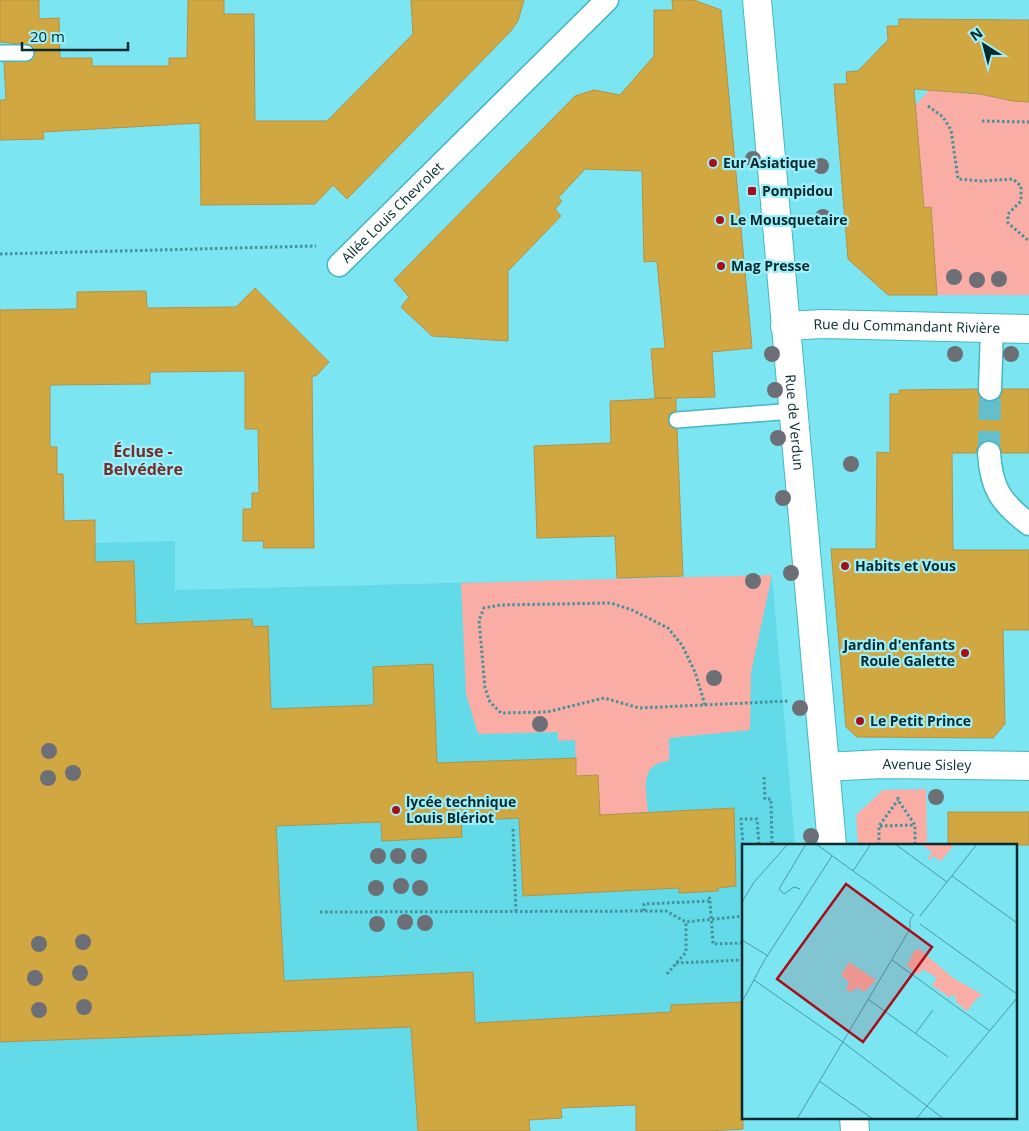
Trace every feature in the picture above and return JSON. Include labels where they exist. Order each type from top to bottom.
[{"type":"street","name":"Allée Louis Chevrolet","points":[[339,265],[607,0]]},
{"type":"street","name":"Rue de Verdun","points":[[757,0],[832,844]]},
{"type":"street","name":"Rue du Commandant Rivière","points":[[785,326],[823,324],[1029,329]]},
{"type":"street","points":[[990,389],[992,329]]},
{"type":"street","points":[[989,453],[990,472],[995,487],[1010,508],[1029,524]]},
{"type":"street","name":"Avenue Sisley","points":[[825,767],[883,764],[1029,766]]},
{"type":"street","points":[[854,1118],[855,1131]]},
{"type":"lane","points":[[0,53],[26,52]]},
{"type":"lane","points":[[677,420],[793,411]]},
{"type":"path","points":[[928,106],[943,117],[951,130],[958,179],[982,181],[1013,179],[1021,186],[1021,201],[1008,214],[1008,223],[1029,241]]},
{"type":"path","points":[[982,121],[1029,122]]},
{"type":"path","name":"Allée Louis Chevrolet","points":[[0,254],[320,246],[339,265]]},
{"type":"path","points":[[705,705],[696,672],[682,645],[668,628],[632,610],[611,603],[500,605],[484,608],[479,620],[485,688],[490,702],[501,713],[547,712],[604,698],[639,708],[705,705],[819,699]]},
{"type":"path","points":[[764,777],[766,799],[771,799],[772,844]]},
{"type":"path","points":[[879,844],[879,826],[898,800],[915,825],[915,844]]},
{"type":"path","points":[[743,844],[741,819],[757,819],[759,844]]},
{"type":"path","points":[[879,826],[915,825]]},
{"type":"path","points":[[513,829],[516,912]]},
{"type":"path","points":[[709,895],[713,944],[742,943]]},
{"type":"path","points":[[644,911],[644,904],[710,901]]},
{"type":"path","points":[[320,912],[666,911],[686,922],[742,916]]},
{"type":"path","points":[[667,974],[686,952],[686,922]]},
{"type":"path","points":[[676,963],[742,960]]},
{"type":"shaded area","points":[[934,85],[964,85],[964,94],[989,94],[989,96],[1013,101],[1029,101],[1029,295],[937,295],[931,208],[924,208],[909,112]]},
{"type":"shaded area","name":"lycée technique Louis Blériot","points":[[175,541],[175,590],[772,575],[795,844],[742,844],[742,1011],[464,1131],[0,1131],[0,546]]},
{"type":"shaded area","points":[[772,575],[751,673],[750,730],[669,738],[669,761],[659,763],[653,767],[646,779],[648,812],[600,815],[598,775],[576,776],[575,740],[558,741],[558,732],[478,734],[466,694],[461,583]]},
{"type":"shaded area","points":[[926,789],[927,844],[858,844],[856,815],[883,790]]},
{"type":"building","points":[[0,0],[39,0],[39,19],[59,18],[60,58],[92,58],[92,66],[169,66],[169,58],[187,58],[188,0],[224,0],[224,14],[254,14],[255,121],[327,121],[413,34],[411,0],[524,0],[518,21],[510,32],[347,199],[333,185],[315,204],[201,205],[200,123],[43,132],[44,139],[0,140],[0,100],[6,100],[4,62],[30,61],[35,53],[30,45],[0,42]]},
{"type":"building","points":[[672,0],[694,0],[721,10],[752,348],[712,352],[715,397],[676,398],[676,411],[668,416],[670,426],[677,429],[683,576],[617,578],[615,536],[537,538],[534,446],[611,443],[610,401],[672,398],[655,398],[651,349],[665,348],[657,261],[644,262],[642,171],[585,169],[558,198],[562,201],[555,209],[561,216],[508,271],[508,341],[432,336],[401,307],[409,297],[394,280],[575,96],[594,90],[620,95],[654,56],[654,10],[673,10]]},
{"type":"building","points":[[899,19],[1029,20],[1029,102],[1013,101],[980,94],[914,89],[924,208],[931,207],[937,295],[888,295],[848,259],[834,84],[847,84],[846,72],[858,71],[888,40],[887,26],[899,26]]},
{"type":"building","points":[[255,288],[329,362],[316,376],[312,376],[314,548],[263,548],[264,541],[243,541],[243,509],[252,509],[252,493],[259,493],[258,429],[245,429],[245,371],[150,372],[150,384],[50,385],[50,447],[57,447],[57,474],[63,474],[64,521],[95,520],[95,562],[134,561],[136,624],[252,619],[253,627],[268,626],[271,709],[374,705],[373,667],[433,664],[437,763],[576,758],[576,776],[598,775],[600,815],[734,808],[736,886],[718,888],[718,891],[679,893],[679,888],[523,896],[519,818],[461,821],[462,837],[382,841],[381,822],[276,826],[284,981],[473,972],[475,1023],[671,1012],[671,1005],[742,1002],[743,1129],[636,1131],[636,1105],[561,1108],[562,1118],[529,1120],[530,1131],[418,1131],[411,1027],[0,1042],[0,310],[77,309],[77,292],[146,291],[147,308],[236,307]]},
{"type":"building","points":[[977,389],[979,396],[983,400],[990,402],[997,400],[1001,396],[1003,389],[1029,389],[1029,453],[1002,453],[999,445],[994,441],[988,440],[977,447],[976,453],[952,453],[953,550],[1029,550],[1029,630],[1003,630],[1005,724],[993,738],[857,737],[846,727],[831,549],[876,549],[877,452],[890,453],[890,394],[899,394],[899,390]]},
{"type":"building","points":[[948,812],[1029,812],[1029,845],[948,844]]},
{"type":"tunnel","points":[[989,453],[990,389]]},
{"type":"place","name":"Eur Asiatique","points":[[713,163]]},
{"type":"place","name":"Pompidou","points":[[752,191]]},
{"type":"place","name":"Le Mousquetaire","points":[[720,220]]},
{"type":"place","name":"Mag Presse","points":[[721,266]]},
{"type":"place","name":"Habits et Vous","points":[[845,566]]},
{"type":"place","name":"Jardin d'enfants Roule Galette","points":[[965,653]]},
{"type":"place","name":"Le Petit Prince","points":[[860,721]]},
{"type":"place","name":"lycée technique Louis Blériot","points":[[396,810]]},
{"type":"district","name":"Écluse - Belvédère","points":[[143,460]]}]
